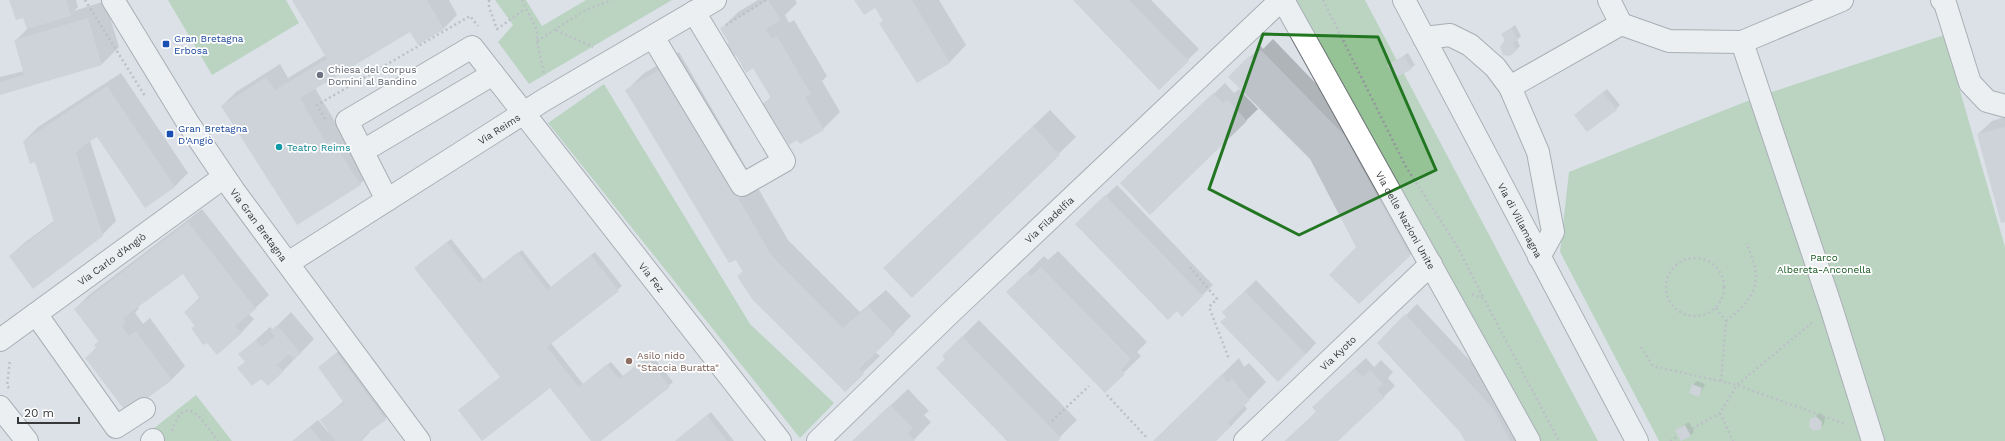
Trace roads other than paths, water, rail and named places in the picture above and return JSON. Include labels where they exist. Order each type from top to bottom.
[{"type":"street","name":"Via Gran Bretagna","points":[[113,0],[188,123],[224,177],[419,441]]},
{"type":"street","name":"Via Reims","points":[[288,264],[523,113],[715,0]]},
{"type":"street","name":"Via delle Nazioni Unite","points":[[1282,0],[1529,441]]},
{"type":"street","name":"Via Filadelfia","points":[[818,441],[948,314],[1282,0]]},
{"type":"street","name":"Via di Villamagna","points":[[1404,0],[1637,441]]},
{"type":"street","points":[[1609,0],[1621,24],[1670,41],[1742,42],[1829,3]]},
{"type":"street","points":[[1942,0],[1945,3],[1970,83],[1987,101],[2005,106]]},
{"type":"street","points":[[652,37],[742,185],[784,161],[694,12]]},
{"type":"street","points":[[1510,87],[1621,24]]},
{"type":"street","points":[[1424,38],[1450,35],[1470,45],[1494,68],[1510,87],[1538,152],[1553,232],[1539,257]]},
{"type":"street","points":[[1742,42],[1876,438]]},
{"type":"street","name":"Via Fez","points":[[363,151],[347,121],[472,47],[780,441]]},
{"type":"street","points":[[387,200],[363,151],[493,74]]},
{"type":"street","name":"Via Carlo d'Angiò","points":[[5,348],[36,314],[224,177]]},
{"type":"street","name":"Via Kyoto","points":[[1245,441],[1431,264]]},
{"type":"street","points":[[36,314],[116,427],[144,409]]},
{"type":"street","points":[[5,399],[27,441]]},
{"type":"place","name":"Gran Bretagna Erbosa","points":[[166,44]]},
{"type":"place","name":"Chiesa del Corpus Domini al Bandino","points":[[320,75]]},
{"type":"place","name":"Gran Bretagna D'Angiò","points":[[170,134]]},
{"type":"place","name":"Teatro Reims","points":[[279,147]]},
{"type":"place","name":"Asilo nido \"Staccia Buratta\"","points":[[629,361]]},
{"type":"park label","name":"Parco Albereta-Anconella","points":[[1824,262]]}]
